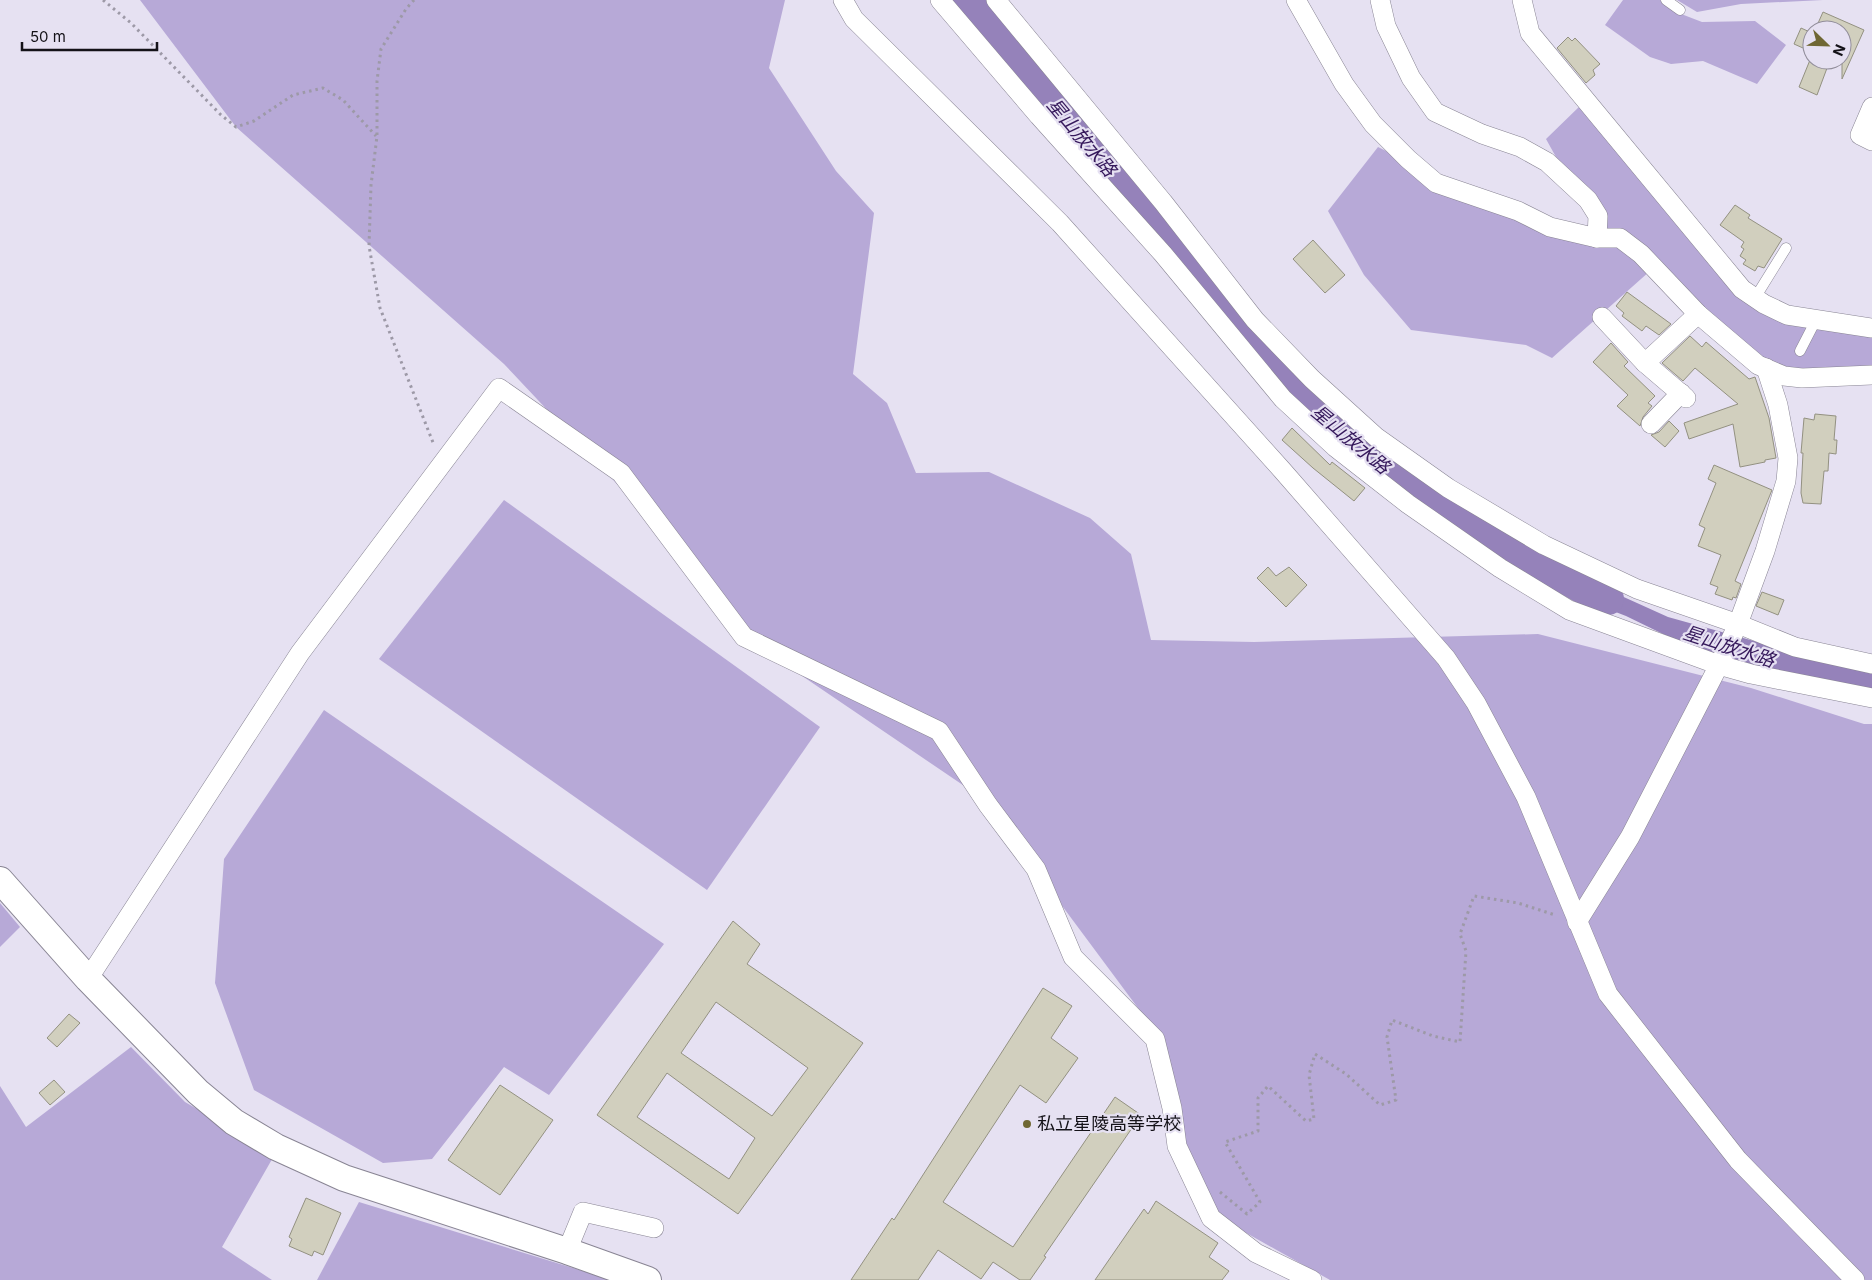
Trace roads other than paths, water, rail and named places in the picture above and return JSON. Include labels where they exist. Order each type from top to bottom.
[{"type":"street","points":[[843,0],[854,19],[1060,223],[1282,470],[1446,658],[1476,703],[1526,797],[1608,994],[1738,1160],[1855,1280]]},
{"type":"street","points":[[940,0],[1163,254],[1283,399],[1335,447],[1408,504],[1485,557],[1569,610],[1719,665],[1751,674],[1872,698]]},
{"type":"street","points":[[996,0],[1163,202],[1255,320],[1312,379],[1376,437],[1448,488],[1544,545],[1637,589],[1738,624],[1795,647],[1872,664]]},
{"type":"street","points":[[1296,0],[1344,84],[1373,124],[1408,159],[1436,183],[1518,211],[1550,227],[1596,238],[1620,238],[1634,249],[1698,314],[1758,365],[1784,376],[1802,378],[1872,375]]},
{"type":"street","points":[[1380,0],[1386,26],[1411,78],[1435,112],[1482,134],[1520,147],[1547,162],[1588,200],[1598,216],[1596,238]]},
{"type":"street","points":[[1522,0],[1530,33],[1742,289],[1786,314],[1872,328]]},
{"type":"street","points":[[1872,107],[1860,135],[1872,141]]},
{"type":"street","points":[[1646,362],[1698,314]]},
{"type":"street","points":[[1602,316],[1646,362],[1684,396],[1650,424]]},
{"type":"street","points":[[1577,922],[1630,837],[1719,665],[1738,624],[1765,552],[1786,481],[1788,458],[1778,405],[1766,368]]},
{"type":"street","points":[[88,979],[300,653],[499,388],[621,473],[744,637],[939,731],[988,805],[1036,869],[1073,957],[1155,1039],[1172,1108],[1178,1146],[1211,1218],[1256,1253],[1312,1280]]},
{"type":"street","points":[[0,880],[88,979],[198,1092],[234,1122],[276,1147],[344,1178],[648,1280]]},
{"type":"street","points":[[567,1252],[583,1212],[654,1228]]},
{"type":"lane","points":[[1666,0],[1680,10]]},
{"type":"lane","points":[[1755,298],[1786,248]]},
{"type":"lane","points":[[1800,351],[1816,320]]},
{"type":"water","points":[[1575,575],[1668,617],[1872,674],[1872,692],[1788,676],[1702,653],[1626,616],[1551,587]]},
{"type":"waterway","name":"星山放水路","points":[[968,0],[1055,108],[1180,253],[1279,376],[1339,431],[1400,480],[1461,520],[1583,588],[1608,599]]},
{"type":"place","name":"私立星陵高等学校","points":[[1027,1124]]}]
